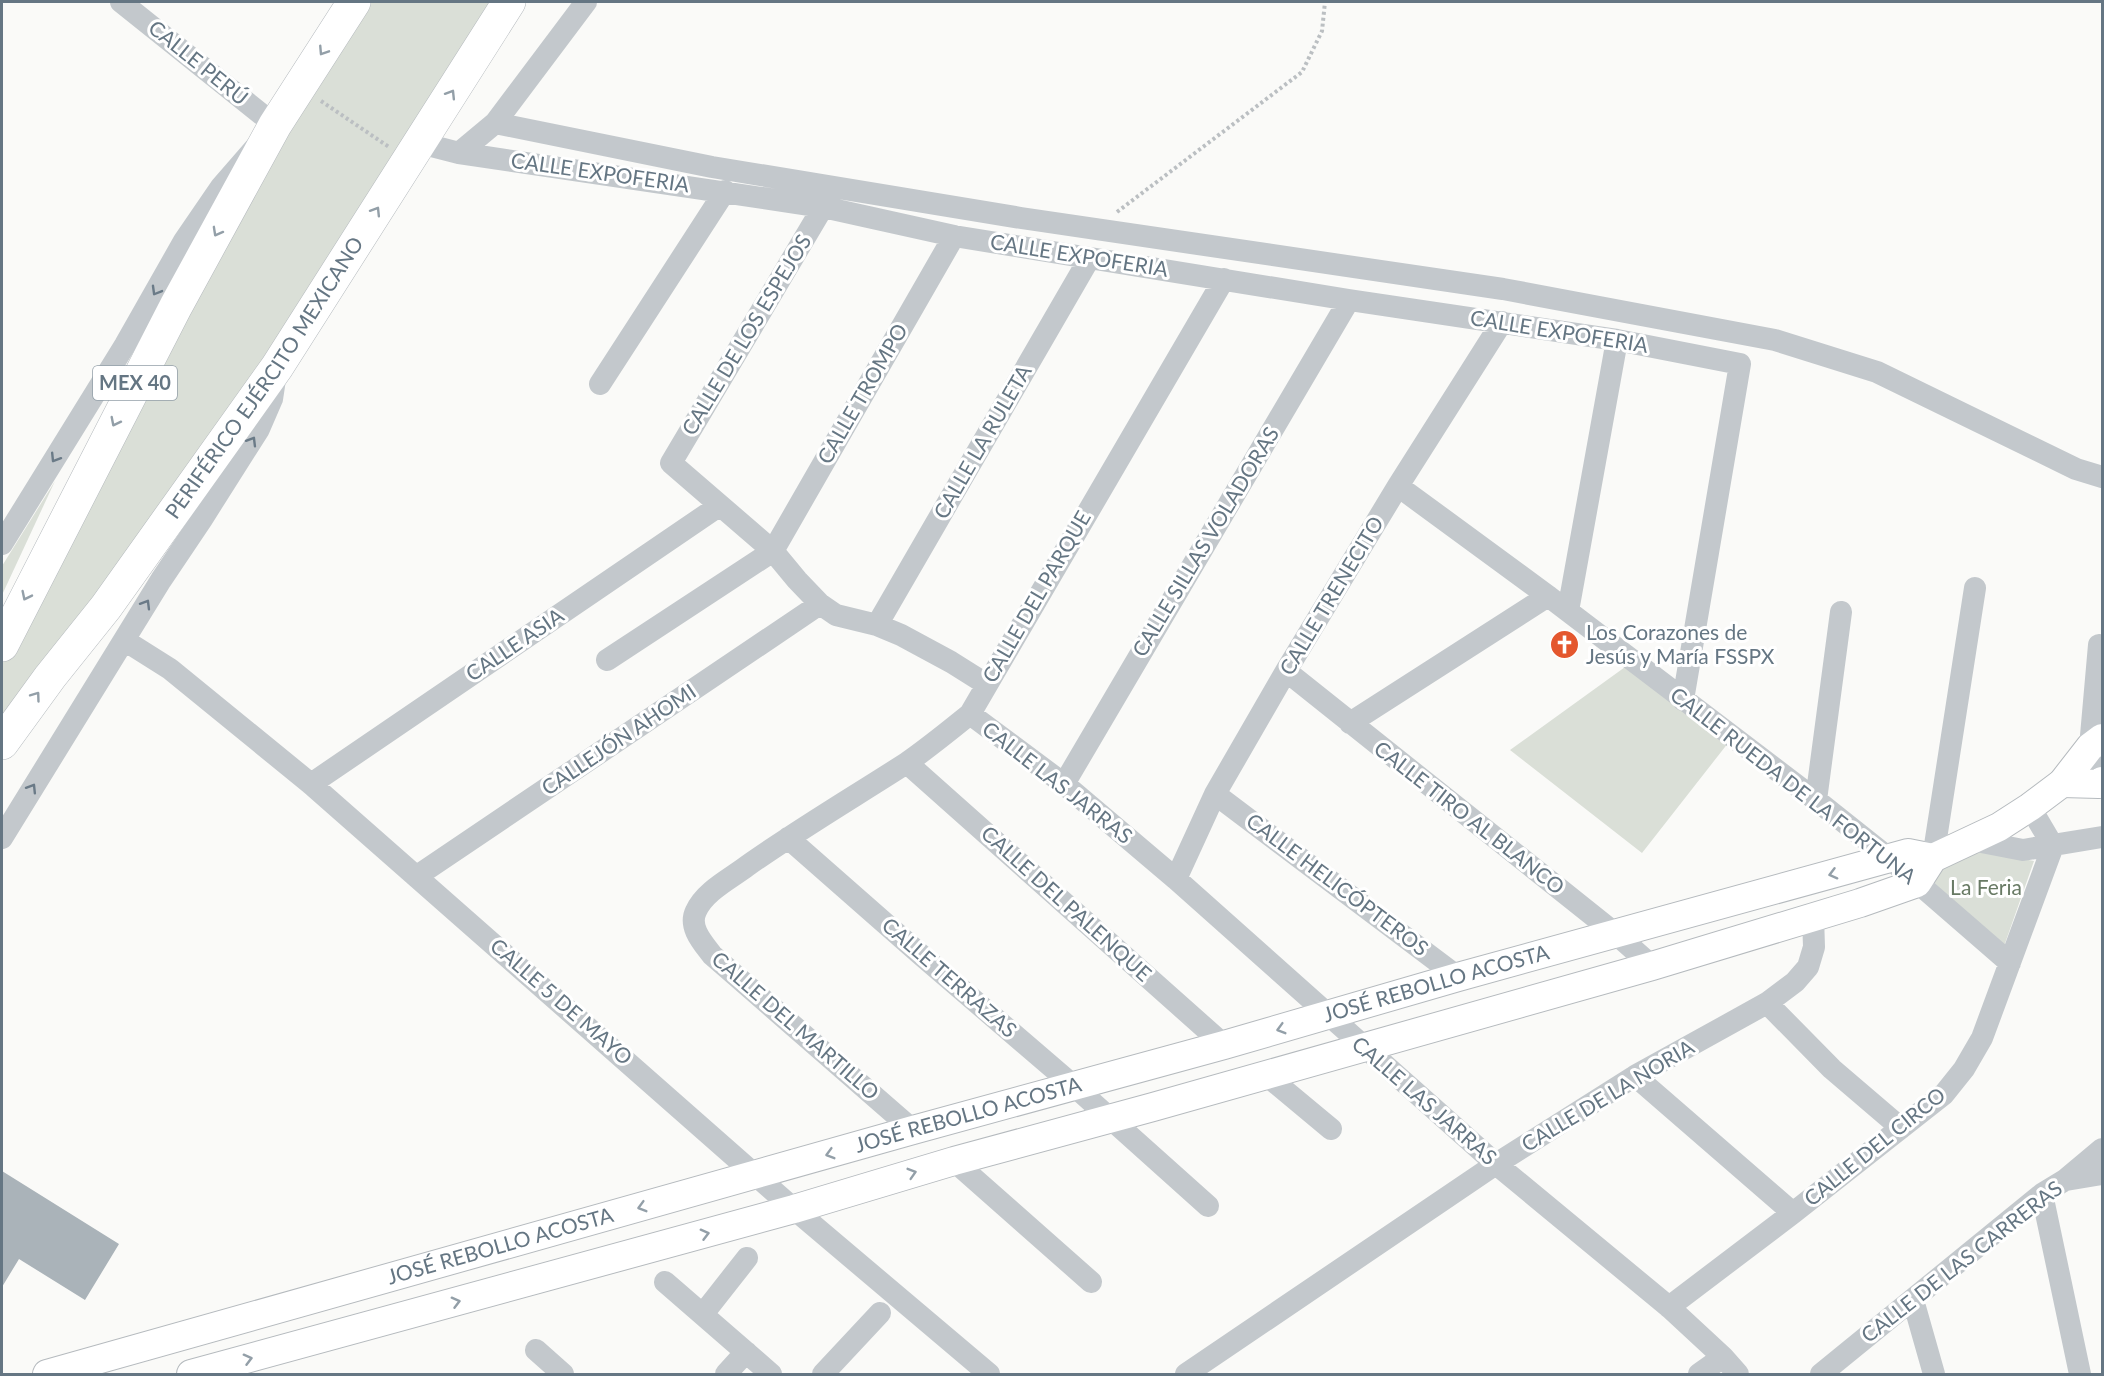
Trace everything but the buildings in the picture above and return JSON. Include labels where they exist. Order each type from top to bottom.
[{"type":"highway","name":"MEX 40","points":[[2,645],[176,306],[275,125],[354,2]]},
{"type":"highway","name":"PERIFÉRICO EJÉRCITO MEXICANO","points":[[2,743],[50,677],[106,607],[277,367],[509,2]]},
{"type":"main road","points":[[1917,883],[1933,858],[1999,826],[2062,783],[2096,743]]},
{"type":"main road","points":[[2062,783],[2101,783]]},
{"type":"main road","name":"JOSÉ REBOLLO ACOSTA","points":[[47,1374],[1908,852],[1933,858]]},
{"type":"main road","name":"JOSÉ REBOLLO ACOSTA","points":[[191,1374],[794,1209],[954,1161],[1364,1048],[1652,966],[1860,903],[1917,883]]},
{"type":"main road","points":[[399,1275],[411,1315]]},
{"type":"street","name":"CALLE PERÚ","points":[[121,2],[275,125]]},
{"type":"street","points":[[459,153],[495,123],[586,2]]},
{"type":"street","points":[[495,123],[712,166],[1095,229],[1503,289],[1775,340],[1877,372],[2076,469],[2103,477]]},
{"type":"street","points":[[2,541],[125,345],[184,241],[221,187],[275,125]]},
{"type":"street","name":"CALLE EXPOFERIA","points":[[414,152],[459,153],[725,191],[823,207],[954,236],[1349,300],[1617,340],[1740,364],[1683,700]]},
{"type":"street","points":[[600,384],[725,191]]},
{"type":"street","name":"CALLE DE LOS ESPEJOS","points":[[719,506],[671,463],[823,207]]},
{"type":"street","name":"CALLE TROMPO","points":[[773,551],[954,236]]},
{"type":"street","name":"CALLE LA RULETA","points":[[878,625],[1089,259]]},
{"type":"street","name":"CALLE DEL PARQUE","points":[[694,913],[712,891],[788,838],[907,763],[970,714],[1224,279]]},
{"type":"street","name":"CALLE SILLAS VOLADORAS","points":[[1064,784],[1349,300]]},
{"type":"street","name":"CALLE TRENECITO","points":[[1176,879],[1215,794],[1286,671],[1398,486],[1502,322]]},
{"type":"street","points":[[1568,611],[1617,340]]},
{"type":"street","points":[[2,837],[259,429],[272,399],[277,367]]},
{"type":"street","name":"CALLE RUEDA DE LA FORTUNA","points":[[1398,486],[1568,611],[1816,800],[1889,858],[2010,963]]},
{"type":"street","points":[[719,506],[773,551],[820,604],[836,615],[878,625],[901,635],[986,684]]},
{"type":"street","name":"CALLE ASIA","points":[[311,784],[719,506]]},
{"type":"street","points":[[607,660],[773,551]]},
{"type":"street","points":[[1933,858],[1976,588]]},
{"type":"street","points":[[1350,723],[1548,596]]},
{"type":"street","name":"CALLEJÓN AHOMI","points":[[417,876],[820,604]]},
{"type":"street","points":[[1816,800],[1841,612]]},
{"type":"street","name":"CALLE 5 DE MAYO","points":[[124,640],[170,669],[311,784],[794,1209],[989,1374]]},
{"type":"street","points":[[2098,645],[2096,743],[2101,783]]},
{"type":"street","name":"CALLE TIRO AL BLANCO","points":[[1286,671],[1616,934],[1652,966]]},
{"type":"street","name":"CALLE LAS JARRAS","points":[[970,714],[1064,784],[1176,879],[1496,1164],[1669,1307],[1738,1374]]},
{"type":"street","name":"CALLE DEL PALENQUE","points":[[907,763],[1224,1045]]},
{"type":"street","name":"CALLE HELICÓPTEROS","points":[[1215,794],[1458,977]]},
{"type":"street","points":[[2030,807],[2053,846]]},
{"type":"street","points":[[1971,840],[2023,850],[2103,837]]},
{"type":"street","name":"CALLE TERRAZAS","points":[[788,838],[1074,1086],[1208,1206]]},
{"type":"street","name":"CALLE DEL CIRCO","points":[[1669,1307],[1944,1094],[1964,1070],[1982,1038],[2053,846]]},
{"type":"street","name":"CALLE DEL MARTILLO","points":[[694,913],[694,925],[698,938],[712,955],[913,1130]]},
{"type":"street","name":"CALLE DE LA NORIA","points":[[1186,1374],[1496,1164],[1635,1076],[1767,1004],[1795,982],[1808,967],[1814,948],[1813,916]]},
{"type":"street","points":[[1767,1004],[1832,1069],[1901,1128]]},
{"type":"street","points":[[1266,1075],[1331,1129]]},
{"type":"street","points":[[1635,1076],[1793,1213]]},
{"type":"street","name":"CALLE DE LAS CARRERAS","points":[[1821,1374],[2042,1194],[2065,1180],[2103,1149]]},
{"type":"street","points":[[954,1161],[1091,1282]]},
{"type":"street","points":[[2065,1180],[2103,1174]]},
{"type":"street","points":[[2042,1194],[2079,1374]]},
{"type":"street","points":[[703,1314],[747,1258]]},
{"type":"street","points":[[665,1282],[703,1314],[758,1367]]},
{"type":"street","points":[[1913,1300],[1934,1374]]},
{"type":"street","points":[[823,1374],[880,1312]]},
{"type":"street","points":[[536,1350],[563,1374]]},
{"type":"street","points":[[1699,1374],[1723,1357]]},
{"type":"street","points":[[726,1374],[758,1367]]},
{"type":"path","points":[[1095,229],[1302,72],[1322,30],[1325,2]]},
{"type":"path","points":[[300,87],[414,152]]},
{"type":"green space","points":[[360,2],[498,2],[328,280],[2,721],[2,659]]},
{"type":"green space","points":[[55,481],[2,595],[2,566]]},
{"type":"green space","points":[[1632,662],[1732,738],[1642,853],[1510,750]]},
{"type":"green space","name":"La Feria","points":[[1975,850],[2034,861],[2003,949],[1928,883],[1943,863]]},
{"type":"place","name":"Los Corazones de Jesús y María FSSPX","points":[[1565,645]]}]
